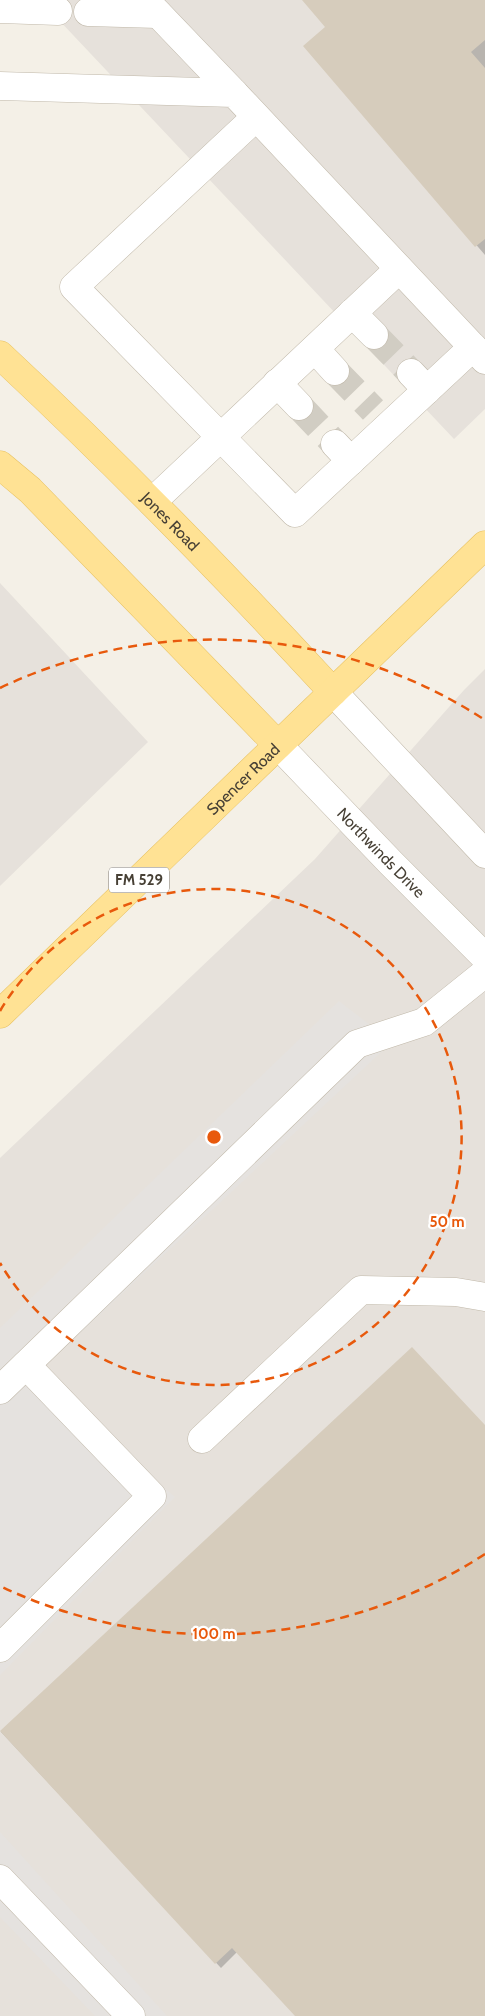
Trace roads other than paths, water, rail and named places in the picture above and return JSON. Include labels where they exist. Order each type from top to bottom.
[{"type":"main road","name":"Jones Road","points":[[0,356],[70,420],[152,502],[333,692]]},
{"type":"main road","points":[[0,465],[30,490],[278,745]]},
{"type":"main road","name":"Spencer Road","points":[[0,1014],[485,545]]},
{"type":"street","points":[[88,12],[151,7],[234,93],[479,353],[419,382],[343,452],[295,513],[74,287],[256,117]]},
{"type":"street","points":[[0,9],[58,11]]},
{"type":"street","points":[[0,86],[234,93]]},
{"type":"street","points":[[152,502],[399,269]]},
{"type":"street","points":[[352,313],[374,335]]},
{"type":"street","points":[[314,349],[335,370]]},
{"type":"street","points":[[277,384],[299,406]]},
{"type":"street","points":[[333,692],[485,854]]},
{"type":"street","name":"Northwinds Drive","points":[[278,745],[390,863],[485,957]]},
{"type":"street","points":[[0,1390],[357,1044],[424,1022],[485,973]]},
{"type":"street","points":[[202,1439],[362,1290],[456,1292],[485,1297]]},
{"type":"street","points":[[0,1648],[152,1496],[26,1365]]},
{"type":"street","points":[[0,1879],[132,2016]]},
{"type":"tunnel","points":[[374,335],[411,373]]},
{"type":"tunnel","points":[[335,371],[373,410]]},
{"type":"tunnel","points":[[299,406],[335,444]]}]
